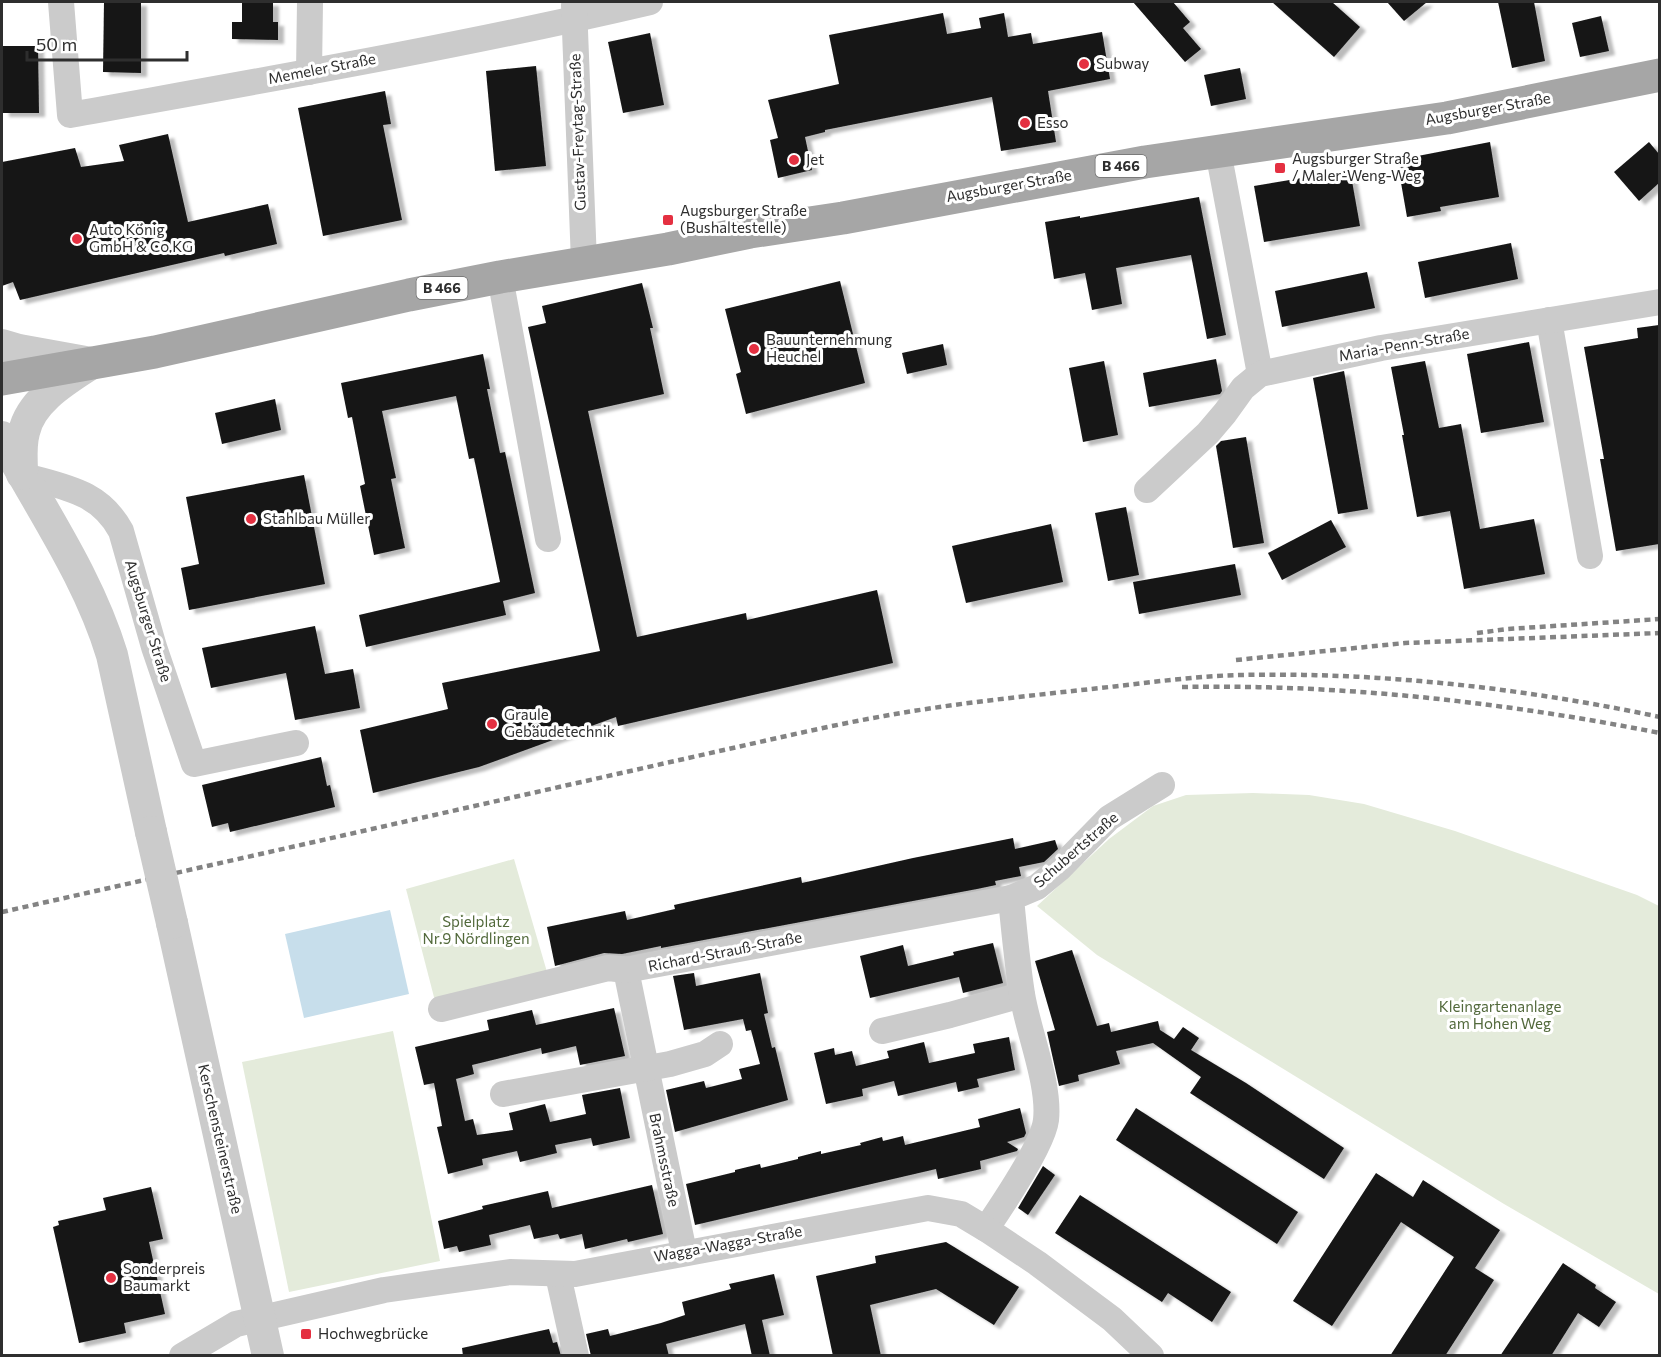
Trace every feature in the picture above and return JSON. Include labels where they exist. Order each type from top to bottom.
[{"type":"main road","name":"Augsburger Straße","points":[[2,379],[92,363],[500,277],[668,249],[750,232],[843,218],[1080,173],[1447,118],[1659,75]]},
{"type":"street","name":"Memeler Straße","points":[[61,2],[70,115],[309,72],[574,11],[650,2]]},
{"type":"street","points":[[309,72],[310,2]]},
{"type":"street","name":"Gustav-Freytag-Straße","points":[[574,11],[584,262]]},
{"type":"street","points":[[1147,490],[1208,433],[1243,388],[1260,374],[1218,151]]},
{"type":"street","points":[[500,277],[548,539]]},
{"type":"street","name":"Maria-Penn-Straße","points":[[1260,374],[1371,350],[1659,302]]},
{"type":"street","points":[[1549,320],[1590,555]]},
{"type":"street","points":[[2,345],[92,363]]},
{"type":"street","points":[[12,470],[31,415],[45,397],[92,363]]},
{"type":"street","points":[[2,437],[12,470]]},
{"type":"street","name":"Augsburger Straße","points":[[12,470],[83,493],[100,504],[115,520],[121,531],[154,647],[194,764],[296,743]]},
{"type":"street","name":"Kerschensteinerstraße","points":[[12,470],[68,551],[105,632],[112,655],[268,1356]]},
{"type":"street","name":"Schubertstraße","points":[[1011,898],[1037,887],[1060,868],[1109,818],[1162,785]]},
{"type":"street","points":[[986,1229],[1035,1149],[1046,1120],[1045,1097],[1022,995],[1011,898]]},
{"type":"street","name":"Richard-Strauß-Straße","points":[[441,1009],[608,968],[626,970],[1011,898]]},
{"type":"street","name":"Brahmsstraße","points":[[626,970],[684,1252]]},
{"type":"street","points":[[882,1031],[1022,995]]},
{"type":"street","points":[[503,1094],[670,1064],[705,1054],[720,1044]]},
{"type":"street","name":"Wagga-Wagga-Straße","points":[[182,1356],[236,1323],[384,1290],[510,1272],[574,1274],[928,1208],[961,1214],[986,1229],[1112,1318],[1151,1356]]},
{"type":"street","points":[[558,1275],[576,1356]]},
{"type":"green space","name":"Kleingartenanlage am Hohen Weg","points":[[1253,793],[1309,795],[1364,804],[1455,831],[1637,895],[1659,906],[1659,1294],[1504,1204],[1097,955],[1037,906],[1109,839],[1153,806],[1186,795]]},
{"type":"green space","name":"Spielplatz Nr.9 Nördlingen","points":[[514,859],[547,972],[435,1001],[406,889]]},
{"type":"green space","points":[[393,1031],[440,1261],[289,1292],[242,1062]]},
{"type":"water","points":[[390,910],[409,994],[304,1018],[285,934]]},
{"type":"building","points":[[104,2],[141,2],[141,73],[103,72]]},
{"type":"building","points":[[242,2],[273,2],[273,22],[278,22],[278,40],[232,39],[232,22],[242,22]]},
{"type":"building","points":[[1133,2],[1173,2],[1190,22],[1183,28],[1201,49],[1185,62]]},
{"type":"building","points":[[1272,2],[1332,2],[1360,27],[1334,57]]},
{"type":"building","points":[[1387,2],[1427,2],[1404,21]]},
{"type":"building","points":[[1498,2],[1534,2],[1545,61],[1512,68]]},
{"type":"building","points":[[943,13],[947,34],[981,28],[979,18],[1004,13],[1008,37],[1031,33],[1033,44],[1102,32],[1110,79],[1048,91],[1056,142],[1001,151],[992,97],[825,130],[825,132],[805,137],[812,170],[778,178],[770,140],[778,138],[768,100],[839,84],[829,35]]},
{"type":"building","points":[[1601,16],[1609,51],[1580,57],[1572,23]]},
{"type":"building","points":[[650,33],[664,105],[623,113],[608,42]]},
{"type":"building","points":[[2,46],[38,46],[39,113],[3,113]]},
{"type":"building","points":[[536,66],[546,166],[495,171],[486,71]]},
{"type":"building","points":[[1240,68],[1246,99],[1211,106],[1204,75]]},
{"type":"building","points":[[385,91],[391,124],[383,125],[402,220],[323,236],[298,108]]},
{"type":"building","points":[[168,134],[188,222],[268,204],[277,244],[225,256],[224,253],[20,300],[13,282],[2,286],[2,162],[75,148],[81,167],[124,161],[119,145]]},
{"type":"building","points":[[1490,142],[1499,197],[1440,207],[1441,211],[1407,217],[1397,160]]},
{"type":"building","points":[[1649,142],[1659,154],[1659,183],[1639,201],[1614,172]]},
{"type":"building","points":[[1350,170],[1360,226],[1264,242],[1254,186]]},
{"type":"building","points":[[1199,197],[1226,335],[1207,339],[1191,255],[1116,268],[1122,304],[1092,310],[1085,273],[1054,279],[1045,222]]},
{"type":"building","points":[[1511,243],[1518,279],[1425,298],[1418,262]]},
{"type":"building","points":[[1367,272],[1375,308],[1282,327],[1275,291]]},
{"type":"building","points":[[840,281],[865,383],[746,414],[736,374],[741,372],[725,309]]},
{"type":"building","points":[[642,283],[653,328],[650,328],[664,394],[588,411],[637,637],[746,613],[747,620],[877,590],[893,663],[618,726],[616,717],[479,767],[373,793],[360,730],[448,709],[442,683],[600,651],[528,327],[546,323],[542,306]]},
{"type":"building","points":[[1659,325],[1659,544],[1616,551],[1600,459],[1604,459],[1584,347],[1638,338],[1637,328]]},
{"type":"building","points":[[1529,342],[1544,422],[1481,433],[1467,354]]},
{"type":"building","points":[[943,344],[947,365],[907,374],[902,353]]},
{"type":"building","points":[[483,354],[490,389],[487,389],[500,453],[505,452],[535,593],[503,601],[506,615],[366,647],[359,615],[500,582],[474,458],[469,459],[456,396],[382,411],[396,478],[391,479],[405,548],[374,555],[360,486],[365,484],[352,417],[348,418],[341,383]]},
{"type":"building","points":[[1216,359],[1222,391],[1220,394],[1149,407],[1143,373]]},
{"type":"building","points":[[1104,361],[1118,435],[1083,442],[1069,368]]},
{"type":"building","points":[[1425,361],[1439,428],[1461,424],[1480,529],[1534,519],[1545,574],[1464,589],[1450,511],[1417,517],[1391,367]]},
{"type":"building","points":[[1344,371],[1368,509],[1338,514],[1313,378]]},
{"type":"building","points":[[275,399],[281,430],[222,444],[215,413]]},
{"type":"building","points":[[1246,437],[1264,543],[1233,548],[1216,446],[1221,441]]},
{"type":"building","points":[[304,475],[325,584],[189,610],[181,568],[199,564],[186,497]]},
{"type":"building","points":[[1126,507],[1139,575],[1108,581],[1095,513]]},
{"type":"building","points":[[1331,520],[1346,547],[1282,580],[1268,553]]},
{"type":"building","points":[[1051,524],[1063,582],[966,603],[952,546]]},
{"type":"building","points":[[1235,564],[1241,595],[1139,614],[1133,582]]},
{"type":"building","points":[[315,626],[325,674],[353,669],[360,708],[295,720],[286,673],[211,688],[202,648]]},
{"type":"building","points":[[321,757],[327,786],[330,785],[335,807],[230,832],[228,823],[212,827],[202,785]]},
{"type":"building","points":[[1013,838],[1015,849],[1055,840],[1058,849],[1044,862],[1019,867],[1021,876],[995,881],[996,885],[661,948],[661,946],[622,954],[604,953],[555,966],[547,927],[625,911],[627,920],[675,909],[674,905],[801,877],[802,883]]},
{"type":"building","points":[[993,943],[1003,983],[963,993],[959,977],[870,998],[860,956],[903,945],[908,966]]},
{"type":"building","points":[[1072,950],[1097,1026],[1109,1023],[1111,1032],[1158,1021],[1160,1030],[1174,1039],[1183,1027],[1199,1038],[1191,1050],[1246,1083],[1344,1148],[1324,1179],[1190,1093],[1201,1077],[1153,1043],[1116,1051],[1120,1064],[1078,1075],[1079,1081],[1059,1086],[1047,1032],[1055,1030],[1035,961]]},
{"type":"building","points":[[694,973],[696,986],[760,973],[768,1013],[764,1014],[788,1100],[675,1132],[666,1090],[704,1081],[706,1088],[742,1079],[739,1069],[760,1064],[751,1030],[746,1031],[743,1019],[684,1030],[673,976]]},
{"type":"building","points":[[614,1008],[625,1056],[580,1065],[576,1046],[542,1054],[541,1048],[472,1065],[474,1074],[456,1079],[465,1121],[473,1119],[477,1135],[513,1130],[509,1113],[545,1104],[550,1122],[586,1114],[582,1095],[620,1088],[630,1138],[593,1146],[591,1138],[555,1145],[557,1153],[520,1162],[517,1151],[482,1159],[483,1165],[448,1174],[437,1127],[442,1126],[434,1083],[424,1085],[415,1047],[489,1030],[487,1020],[532,1010],[536,1025]]},
{"type":"building","points":[[1009,1037],[1015,1070],[977,1079],[979,1087],[958,1092],[956,1082],[898,1096],[894,1081],[862,1089],[863,1096],[826,1104],[814,1053],[834,1048],[835,1055],[852,1051],[856,1066],[889,1058],[887,1051],[924,1042],[929,1063],[975,1053],[973,1044]]},
{"type":"building","points":[[1020,1108],[1026,1133],[1024,1137],[1007,1142],[1018,1149],[1017,1151],[980,1161],[981,1169],[938,1179],[936,1169],[695,1225],[686,1184],[760,1164],[761,1168],[821,1151],[821,1154],[861,1145],[860,1143],[882,1137],[883,1141],[903,1136],[905,1145],[980,1127],[978,1119]]},
{"type":"building","points":[[1136,1108],[1298,1212],[1277,1244],[1116,1140]]},
{"type":"building","points":[[1043,1166],[1055,1175],[1028,1215],[1018,1208]]},
{"type":"building","points":[[1376,1173],[1413,1197],[1423,1180],[1500,1230],[1475,1268],[1494,1280],[1445,1356],[1390,1356],[1454,1257],[1401,1222],[1332,1326],[1293,1301]]},
{"type":"building","points":[[652,1185],[663,1234],[628,1242],[627,1239],[585,1249],[582,1234],[560,1239],[558,1234],[534,1239],[530,1225],[489,1235],[491,1245],[459,1252],[457,1246],[444,1249],[438,1221],[483,1209],[482,1206],[548,1191],[552,1208]]},
{"type":"building","name":"Sonderpreis Baumarkt","points":[[151,1187],[163,1239],[149,1242],[165,1314],[124,1323],[126,1333],[79,1343],[53,1227],[59,1225],[58,1221],[106,1210],[103,1198]]},
{"type":"building","points":[[1080,1195],[1231,1292],[1212,1322],[1168,1293],[1162,1302],[1055,1233]]},
{"type":"building","points":[[946,1242],[1019,1287],[994,1325],[936,1289],[870,1305],[881,1356],[833,1356],[816,1276],[876,1263],[875,1256]]},
{"type":"building","points":[[1563,1263],[1596,1285],[1595,1288],[1616,1302],[1599,1327],[1578,1313],[1551,1356],[1500,1356]]},
{"type":"building","points":[[774,1274],[784,1315],[762,1320],[770,1356],[752,1356],[745,1324],[666,1344],[669,1356],[591,1356],[586,1334],[608,1329],[610,1336],[661,1323],[685,1315],[682,1302],[731,1289],[729,1284]]},
{"type":"building","points":[[549,1329],[553,1343],[557,1342],[561,1356],[463,1356],[462,1348]]},
{"type":"railway","points":[[1477,633],[1660,619]]},
{"type":"railway","points":[[1236,660],[1405,643],[1660,633]]},
{"type":"railway","points":[[2,912],[824,728],[911,711],[992,700],[1205,677],[1346,676],[1504,690],[1660,717]]},
{"type":"railway","points":[[1182,687],[1302,689],[1422,697],[1542,712],[1660,733]]},
{"type":"place","name":"Subway","points":[[1084,64]]},
{"type":"place","name":"Esso","points":[[1025,123]]},
{"type":"place","name":"Jet","points":[[794,160]]},
{"type":"place","name":"Augsburger Straße / Maler-Weng-Weg","points":[[1280,168]]},
{"type":"place","name":"Augsburger Straße (Bushaltestelle)","points":[[668,220]]},
{"type":"place","name":"Auto König GmbH & Co.KG","points":[[77,239]]},
{"type":"place","name":"Bauunternehmung Heuchel","points":[[754,349]]},
{"type":"place","name":"Stahlbau Müller","points":[[251,519]]},
{"type":"place","name":"Graule Gebäudetechnik","points":[[492,724]]},
{"type":"place","name":"Sonderpreis Baumarkt","points":[[111,1278]]},
{"type":"place","name":"Hochwegbrücke","points":[[306,1334]]}]
